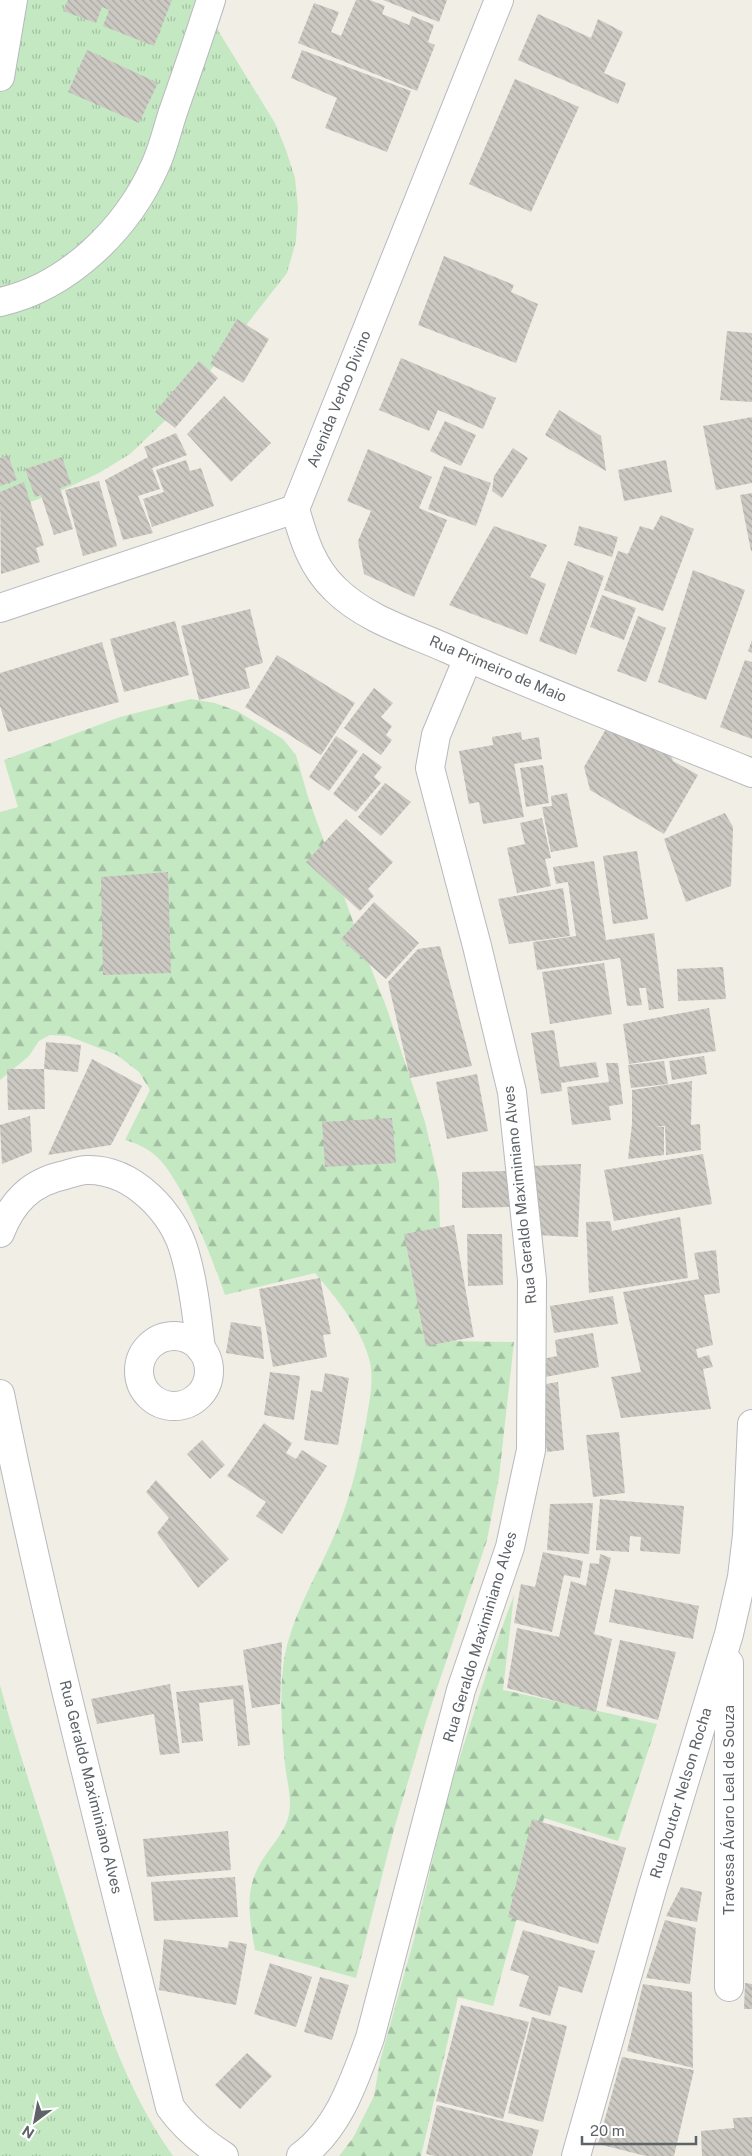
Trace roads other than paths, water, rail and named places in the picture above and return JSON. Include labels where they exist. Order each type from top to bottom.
[{"type":"street","points":[[0,77],[13,0]]},
{"type":"street","points":[[0,302],[44,287],[68,273],[104,240],[133,206],[155,166],[211,0]]},
{"type":"street","name":"Avenida Verbo Divino","points":[[295,509],[499,0]]},
{"type":"street","points":[[0,608],[295,509]]},
{"type":"street","name":"Rua Primeiro de Maio","points":[[295,509],[309,554],[323,576],[335,590],[353,605],[373,616],[468,658],[752,773]]},
{"type":"street","name":"Rua Geraldo Maximiniano Alves","points":[[301,2156],[312,2148],[334,2120],[351,2088],[370,2038],[461,1690],[510,1547],[531,1450],[532,1280],[512,1092],[430,768],[438,729],[468,658]]},
{"type":"street","points":[[0,1233],[6,1217],[18,1199],[37,1185],[59,1176],[87,1170],[112,1174],[134,1185],[155,1201],[172,1225],[185,1253],[201,1349]]},
{"type":"street","name":"Rua Geraldo Maximiniano Alves","points":[[0,1394],[15,1468],[63,1672],[170,2106],[182,2125],[198,2139],[224,2156]]},
{"type":"street","name":"Rua Doutor Nelson Rocha","points":[[576,2156],[652,1889],[729,1634],[742,1577],[747,1535],[752,1424]]},
{"type":"street","name":"Travessa Álvaro Leal de Souza","points":[[729,1634],[729,1987]]}]
